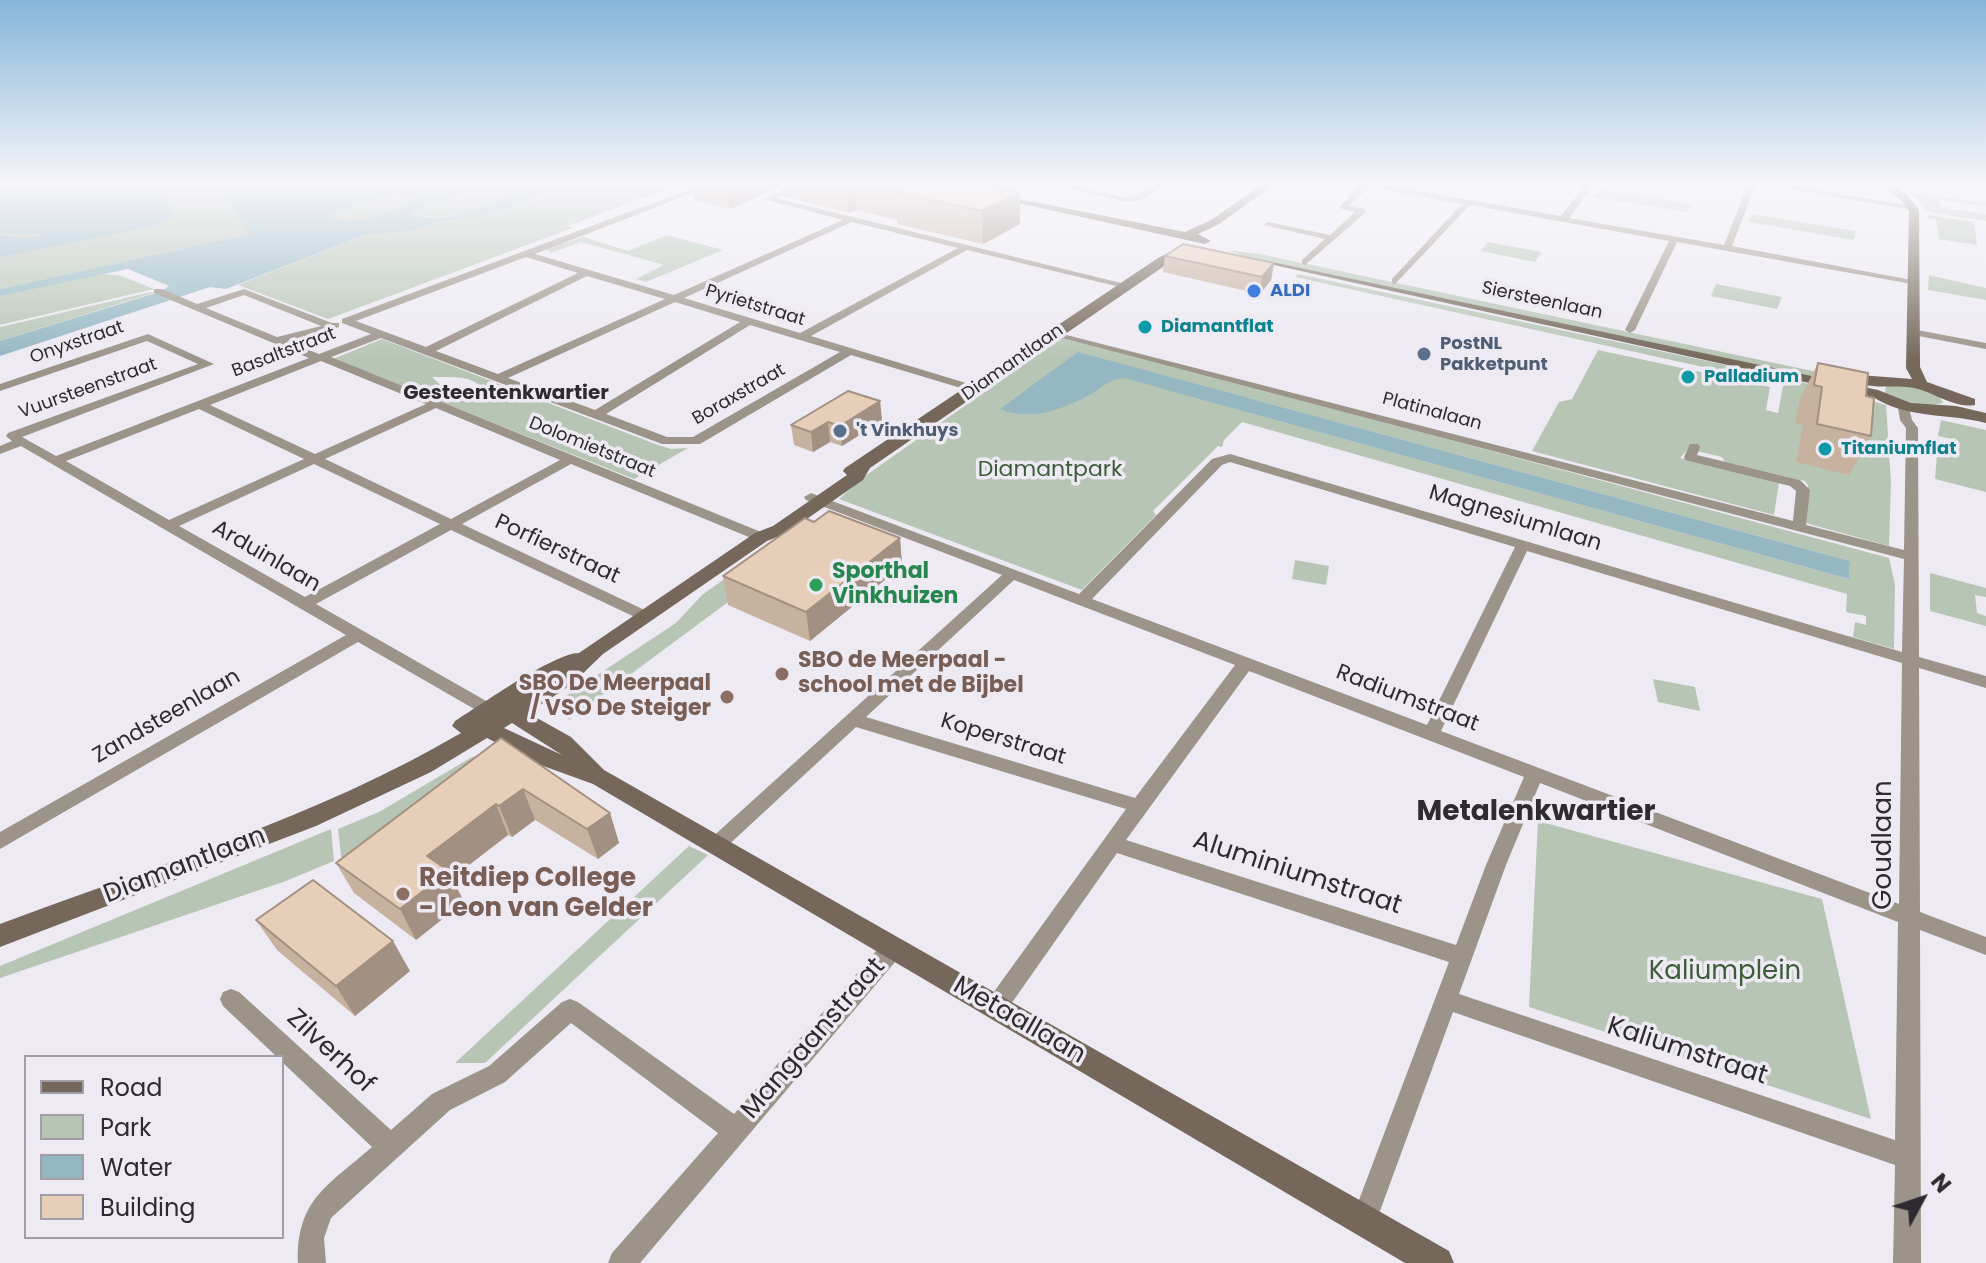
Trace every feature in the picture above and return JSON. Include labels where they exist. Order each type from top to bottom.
[{"type":"street","name":"Boraxstraat","points":[[555,243],[346,321],[666,441],[696,441],[850,351]]},
{"type":"street","points":[[498,378],[797,243]]},
{"type":"street","points":[[949,243],[1124,285]]},
{"type":"street","name":"Diamantlaan","points":[[0,936],[265,836],[423,766],[495,717],[564,680],[596,649],[761,537],[779,530],[816,499],[857,476],[864,465],[1185,243]]},
{"type":"street","name":"Siersteenlaan","points":[[1197,243],[1878,388]]},
{"type":"street","name":"Siersteenlaan","points":[[1199,243],[1630,330],[1878,388]]},
{"type":"street","points":[[1305,262],[1327,243]]},
{"type":"street","points":[[1395,281],[1431,243]]},
{"type":"street","points":[[1630,330],[1672,243]]},
{"type":"street","points":[[1697,243],[1912,281]]},
{"type":"street","points":[[1727,248],[1729,243]]},
{"type":"street","points":[[1913,243],[1913,378]]},
{"type":"street","points":[[801,337],[966,247]]},
{"type":"street","name":"Pyrietstraat","points":[[526,254],[975,389]]},
{"type":"street","points":[[427,351],[587,272]]},
{"type":"street","name":"Dolomietstraat","points":[[158,291],[761,537]]},
{"type":"street","points":[[197,308],[244,292],[331,322],[263,345]]},
{"type":"street","points":[[596,415],[749,321]]},
{"type":"street","points":[[1912,332],[1986,346]]},
{"type":"street","name":"Platinalaan","points":[[1055,333],[1910,556]]},
{"type":"street","name":"Basaltstraat","points":[[55,461],[381,334]]},
{"type":"street","name":"Onyxstraat","points":[[0,388],[148,337],[208,364]]},
{"type":"street","name":"Vuursteenstraat","points":[[21,442],[12,436],[208,364]]},
{"type":"street","points":[[1878,388],[1913,378]]},
{"type":"street","points":[[1913,378],[1948,404],[1986,418]]},
{"type":"street","points":[[1878,388],[1917,419],[1948,404],[1986,405]]},
{"type":"street","points":[[168,526],[436,404]]},
{"type":"street","points":[[200,405],[451,524]]},
{"type":"street","name":"Goudlaan","points":[[1907,1263],[1910,556],[1917,419]]},
{"type":"street","name":"Vuursteenstraat","points":[[0,450],[21,442]]},
{"type":"street","name":"Arduinlaan","points":[[21,442],[495,717]]},
{"type":"street","points":[[1694,447],[1690,457],[1795,483],[1803,490],[1799,527]]},
{"type":"street","name":"Magnesiumlaan","points":[[1081,601],[1217,462],[1230,458],[1986,682]]},
{"type":"street","name":"Porfierstraat","points":[[304,604],[571,459]]},
{"type":"street","name":"Radiumstraat","points":[[816,499],[1986,946]]},
{"type":"street","name":"Porfierstraat","points":[[451,524],[645,616]]},
{"type":"street","points":[[1431,734],[1523,545]]},
{"type":"street","points":[[716,845],[1011,575]]},
{"type":"street","name":"Zandsteenlaan","points":[[0,841],[357,635]]},
{"type":"street","points":[[996,1007],[1245,664]]},
{"type":"street","name":"Metaallaan","points":[[495,717],[543,757],[601,778],[1437,1263]]},
{"type":"street","name":"Koperstraat","points":[[854,720],[1139,806]]},
{"type":"street","points":[[1364,1221],[1496,865],[1535,774]]},
{"type":"street","name":"Aluminiumstraat","points":[[1114,844],[1464,957]]},
{"type":"street","name":"Mangaanstraat","points":[[622,1263],[893,948]]},
{"type":"street","name":"Zilverhof","points":[[231,999],[391,1147]]},
{"type":"street","name":"Kaliumstraat","points":[[1448,1000],[1908,1157]]},
{"type":"street","name":"Mangaanstraat","points":[[312,1263],[311,1238],[321,1210],[441,1102],[497,1074],[570,1009],[735,1130]]},
{"type":"green space","points":[[0,243],[210,243],[0,289]]},
{"type":"green space","points":[[344,243],[533,243],[328,319],[238,285]]},
{"type":"green space","points":[[565,243],[578,243],[551,253],[547,249]]},
{"type":"green space","points":[[584,243],[602,243],[628,251],[648,243],[697,243],[723,250],[646,282],[636,279],[664,265]]},
{"type":"green space","points":[[1487,243],[1493,243],[1541,252],[1535,262],[1481,251]]},
{"type":"green space","points":[[1227,250],[1260,254],[1850,379],[1849,386],[1254,259]]},
{"type":"green space","points":[[101,274],[119,275],[154,289],[0,325],[0,296]]},
{"type":"green space","points":[[1298,274],[1782,377],[1753,378],[1295,277]]},
{"type":"green space","points":[[1929,275],[1986,288],[1986,300],[1928,290]]},
{"type":"green space","points":[[1716,284],[1782,297],[1777,309],[1711,296]]},
{"type":"green space","points":[[156,292],[0,341],[0,327]]},
{"type":"green space","name":"Diamantpark","points":[[1064,336],[1889,558],[1895,584],[1894,649],[1853,637],[1855,622],[1866,625],[1866,616],[1846,612],[1847,594],[1242,422],[1224,440],[1222,447],[1218,446],[1153,511],[1156,515],[1082,590],[839,499],[865,476]],"holes":[[[1262,402],[1850,561],[1849,579],[1251,413]]]},
{"type":"green space","points":[[382,339],[658,445],[671,449],[688,448],[634,479],[333,359]],"holes":[[[432,377],[473,381],[491,399],[459,394]]]},
{"type":"green space","points":[[1598,350],[1770,387],[1766,410],[1778,413],[1783,386],[1801,382],[1886,405],[1891,483],[1889,546],[1802,522],[1808,485],[1805,481],[1725,462],[1722,457],[1688,449],[1680,458],[1779,483],[1774,515],[1532,451],[1559,402],[1572,399]]},
{"type":"green space","points":[[1886,386],[1913,386],[1940,397],[1943,403],[1921,407],[1885,393]]},
{"type":"green space","points":[[1941,420],[1986,430],[1986,492],[1935,479],[1937,454],[1953,456],[1952,439],[1938,436]]},
{"type":"green space","points":[[790,532],[809,542],[569,720],[560,708],[567,695],[676,623],[702,595]]},
{"type":"green space","points":[[1295,560],[1329,566],[1326,585],[1292,579]]},
{"type":"green space","points":[[1930,573],[1986,588],[1986,597],[1975,595],[1977,613],[1986,616],[1986,626],[1930,611]]},
{"type":"green space","points":[[1653,679],[1695,687],[1700,711],[1658,702]]},
{"type":"green space","points":[[496,753],[342,865],[338,829],[379,812],[472,757]]},
{"type":"green space","name":"Kaliumplein","points":[[1538,821],[1822,899],[1871,1119],[1529,1007]]},
{"type":"green space","points":[[331,829],[334,861],[286,881],[0,978],[0,966]]},
{"type":"green space","points":[[689,846],[708,855],[485,1063],[455,1063]]},
{"type":"water","points":[[0,243],[70,243],[0,257]]},
{"type":"water","points":[[209,243],[344,243],[226,289],[210,287],[0,356],[0,341],[162,291],[169,286],[128,269],[0,296],[0,289]]},
{"type":"water","points":[[1078,352],[1850,561],[1849,579],[1124,378],[1047,412],[1023,414],[1000,409]]},
{"type":"building","points":[[1183,244],[1274,263],[1262,277],[1165,256]]},
{"type":"building","points":[[1818,363],[1868,373],[1866,396],[1874,398],[1871,436],[1817,424],[1822,387],[1814,385]]},
{"type":"building","points":[[848,391],[880,401],[840,426],[828,422],[811,432],[791,425]]},
{"type":"building","points":[[829,511],[900,538],[806,612],[723,576],[805,518],[814,522]]},
{"type":"building","points":[[501,738],[610,813],[587,829],[523,789],[499,806],[496,804],[427,856],[449,871],[400,909],[336,863]]},
{"type":"building","points":[[313,880],[393,941],[336,986],[256,920]]},
{"type":"place","name":"ALDI","points":[[1254,291]]},
{"type":"place","name":"Diamantflat","points":[[1145,327]]},
{"type":"place","name":"PostNL Pakketpunt","points":[[1424,354]]},
{"type":"place","name":"Palladium","points":[[1688,377]]},
{"type":"place","name":"'t Vinkhuys","points":[[840,431]]},
{"type":"place","name":"Titaniumflat","points":[[1825,449]]},
{"type":"place","name":"Sporthal Vinkhuizen","points":[[816,585]]},
{"type":"place","name":"SBO de Meerpaal - school met de Bijbel","points":[[782,674]]},
{"type":"place","name":"SBO De Meerpaal / VSO De Steiger","points":[[727,697]]},
{"type":"place","name":"Reitdiep College - Leon van Gelder","points":[[403,894]]},
{"type":"district","name":"Gesteentenkwartier","points":[[506,394]]},
{"type":"district","name":"Metalenkwartier","points":[[1536,813]]}]
